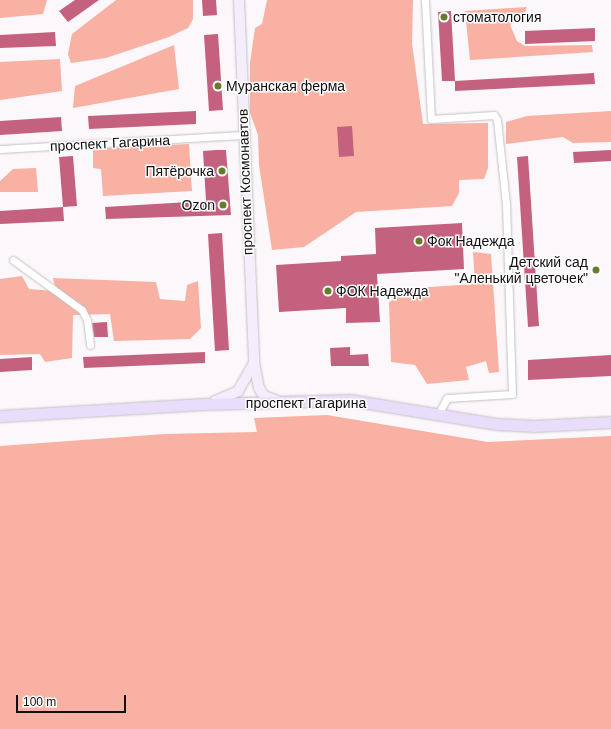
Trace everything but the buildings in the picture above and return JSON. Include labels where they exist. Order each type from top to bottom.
[{"type":"main road","name":"проспект Космонавтов","points":[[239,0],[243,135],[254,363],[259,388],[264,396],[280,401]]},
{"type":"main road","points":[[204,404],[227,398],[238,392],[254,363]]},
{"type":"main road","name":"проспект Гагарина","points":[[0,416],[204,404],[350,400],[497,424],[534,426],[611,422]]},
{"type":"street","points":[[425,0],[431,119],[494,115],[497,120],[506,204],[512,379],[512,394],[447,398],[438,414]]},
{"type":"street","name":"проспект Гагарина","points":[[0,149],[243,135]]},
{"type":"street","points":[[13,260],[82,310],[87,320],[90,345]]},
{"type":"shaded area","points":[[0,0],[47,0],[43,14],[0,18]]},
{"type":"shaded area","points":[[116,0],[193,0],[193,19],[188,28],[169,37],[106,58],[71,63],[68,54],[72,34]]},
{"type":"shaded area","points":[[267,0],[413,0],[412,43],[423,124],[488,123],[488,168],[484,179],[459,180],[459,193],[452,206],[356,212],[304,247],[272,250],[259,165],[258,135],[250,113],[250,63],[255,28],[262,24]]},
{"type":"shaded area","points":[[527,7],[524,16],[510,25],[517,41],[525,46],[592,45],[593,52],[470,60],[465,11]]},
{"type":"shaded area","points":[[174,45],[179,89],[73,108],[75,86]]},
{"type":"shaded area","points":[[60,59],[62,91],[0,100],[0,62]]},
{"type":"shaded area","points":[[611,111],[611,142],[573,143],[563,137],[506,144],[506,122],[527,116]]},
{"type":"shaded area","points":[[189,144],[192,191],[103,196],[101,169],[93,168],[93,149]]},
{"type":"shaded area","points":[[36,168],[38,192],[0,192],[0,181],[13,169]]},
{"type":"shaded area","points":[[473,252],[491,254],[499,372],[489,373],[486,361],[466,367],[469,380],[427,384],[415,365],[391,362],[389,302],[414,288],[475,284]]},
{"type":"shaded area","points":[[22,276],[29,289],[56,291],[53,278],[156,282],[160,299],[185,301],[187,285],[198,281],[201,328],[190,339],[114,341],[110,314],[73,315],[72,358],[45,362],[40,354],[0,355],[0,279]]},
{"type":"shaded area","points":[[327,415],[488,442],[611,436],[611,729],[0,729],[0,446],[165,434],[257,432],[254,418]]},
{"type":"place","name":"стоматология","points":[[444,17]]},
{"type":"place","name":"Муранская ферма","points":[[218,86]]},
{"type":"place","name":"Пятёрочка","points":[[222,171]]},
{"type":"place","name":"Ozon","points":[[223,205]]},
{"type":"place","name":"Фок Надежда","points":[[419,241]]},
{"type":"place","name":"Детский сад \"Аленький цветочек\"","points":[[596,270]]},
{"type":"place","name":"ФОК Надежда","points":[[328,291]]}]
